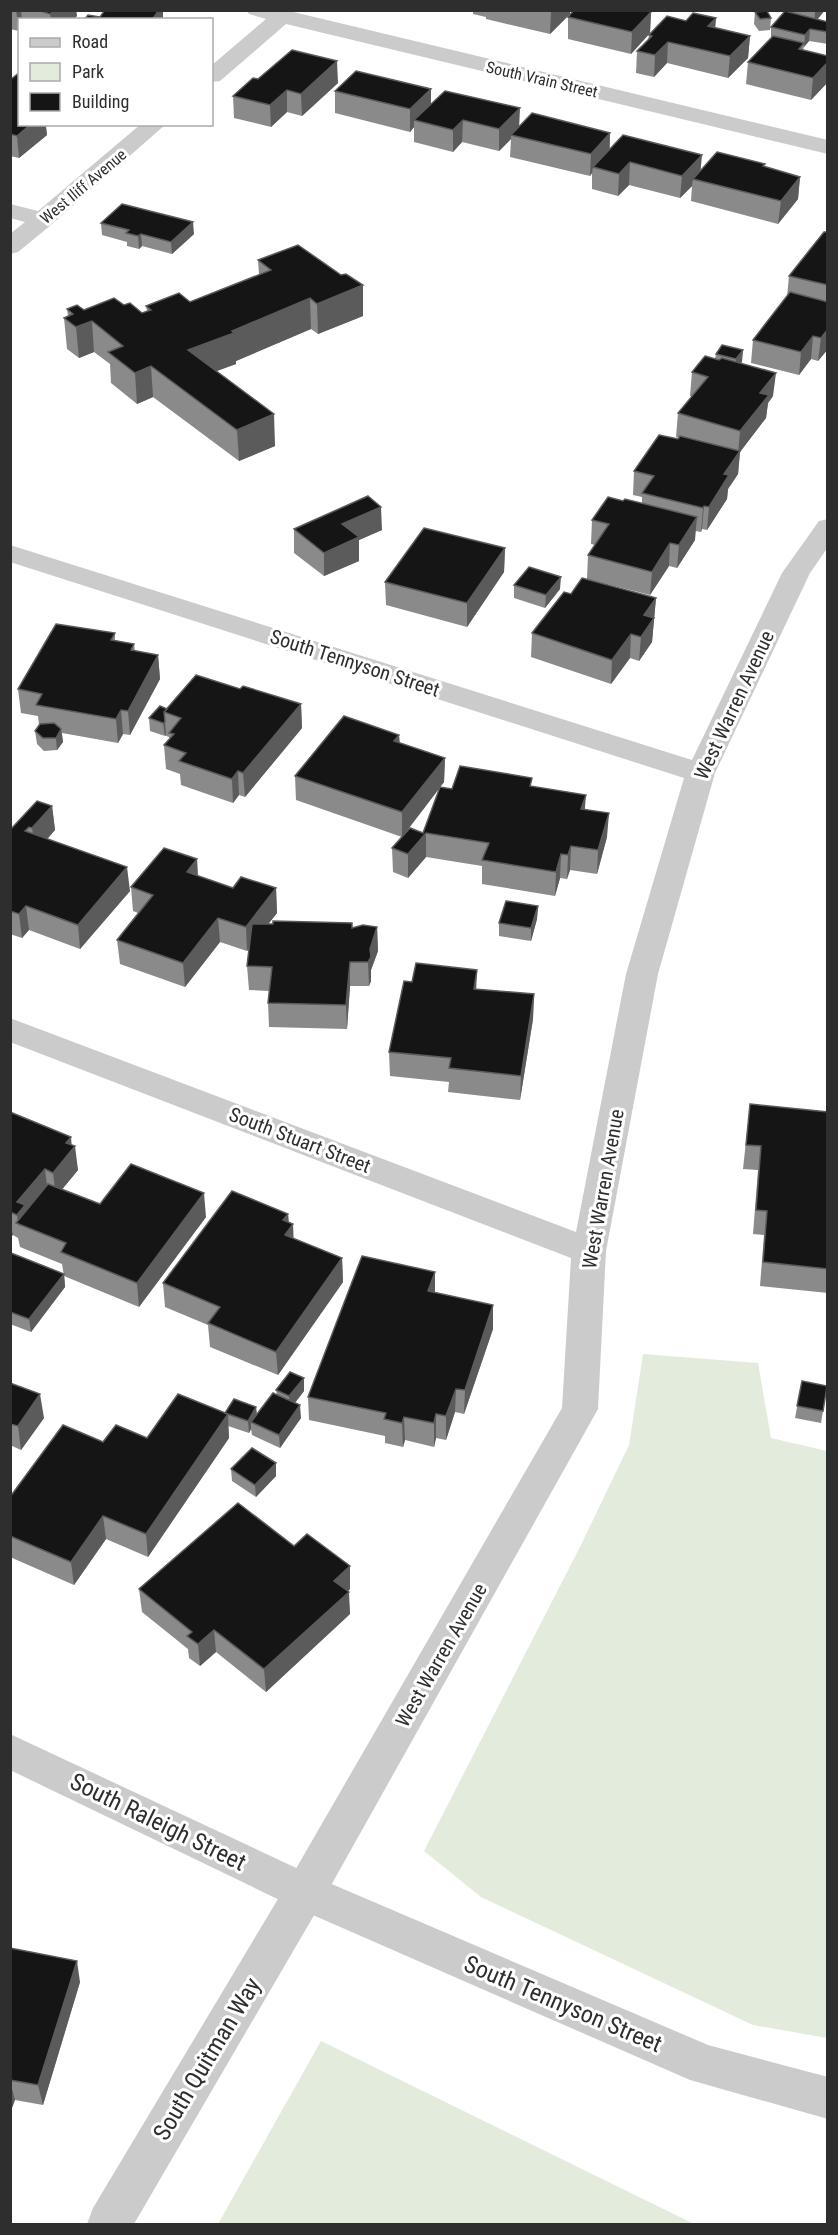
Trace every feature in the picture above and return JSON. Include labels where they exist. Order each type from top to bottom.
[{"type":"street","name":"South Vrain Street","points":[[256,10],[828,147]]},
{"type":"street","points":[[213,75],[281,17]]},
{"type":"street","name":"West Iliff Avenue","points":[[10,247],[153,126]]},
{"type":"street","points":[[10,211],[43,220]]},
{"type":"street","name":"West Warren Avenue","points":[[305,1892],[580,1409],[589,1251],[642,974],[700,773],[796,573],[828,527]]},
{"type":"street","name":"South Tennyson Street","points":[[10,553],[700,773]]},
{"type":"street","name":"South Stuart Street","points":[[10,1029],[589,1251]]},
{"type":"street","name":"South Raleigh Street","points":[[10,1751],[305,1892]]},
{"type":"street","name":"South Tennyson Street","points":[[305,1892],[705,2065],[828,2098]]},
{"type":"street","name":"South Quitman Way","points":[[109,2224],[305,1892]]},
{"type":"green space","points":[[643,1354],[758,1363],[771,1438],[827,1451],[827,2038],[753,2025],[481,1897],[424,1851],[580,1547],[629,1445]]},
{"type":"green space","points":[[321,2041],[694,2224],[218,2224]]},
{"type":"building","points":[[38,10],[54,10],[50,14]]},
{"type":"building","points":[[105,10],[159,10],[153,18],[86,18],[88,15],[100,17]]},
{"type":"building","points":[[574,10],[646,10],[651,12],[632,32],[568,17]]},
{"type":"building","points":[[767,11],[771,18],[760,19],[755,12]]},
{"type":"building","points":[[785,11],[828,22],[828,32],[810,29],[805,35],[771,27]]},
{"type":"building","points":[[693,13],[716,18],[708,26],[750,36],[730,56],[668,42],[655,55],[637,51],[667,16],[686,21]]},
{"type":"building","points":[[773,36],[804,43],[799,49],[828,56],[828,62],[813,78],[748,62]]},
{"type":"building","points":[[292,50],[337,61],[301,94],[287,90],[270,105],[233,96],[253,78],[258,79]]},
{"type":"building","points":[[356,71],[431,89],[410,109],[335,91]]},
{"type":"building","points":[[18,74],[18,126],[29,126],[17,136],[10,134],[10,80]]},
{"type":"building","points":[[445,91],[520,108],[499,129],[463,120],[453,130],[414,120]]},
{"type":"building","points":[[532,113],[610,133],[591,154],[511,135]]},
{"type":"building","points":[[623,135],[702,155],[682,176],[630,162],[619,174],[593,167]]},
{"type":"building","points":[[717,152],[765,164],[763,166],[800,177],[781,201],[693,179]]},
{"type":"building","points":[[122,204],[193,222],[171,242],[141,234],[138,236],[126,233],[129,230],[101,223]]},
{"type":"building","points":[[824,232],[828,232],[828,285],[789,276]]},
{"type":"building","points":[[298,245],[341,275],[346,274],[363,285],[317,304],[310,298],[232,331],[234,333],[188,350],[274,414],[237,430],[151,366],[135,373],[108,352],[123,346],[92,321],[76,327],[64,318],[73,314],[67,309],[77,305],[84,310],[114,298],[124,305],[130,303],[142,313],[151,310],[146,306],[179,293],[190,302],[271,270],[258,260]]},
{"type":"building","points":[[790,292],[828,302],[828,329],[821,338],[813,336],[801,352],[753,340]]},
{"type":"building","points":[[722,345],[743,350],[736,359],[716,354]]},
{"type":"building","points":[[705,356],[719,360],[722,358],[776,373],[760,393],[769,395],[740,431],[678,413],[708,377],[692,372]]},
{"type":"building","points":[[659,435],[678,439],[680,436],[740,451],[724,474],[729,475],[709,507],[704,506],[703,508],[642,493],[654,476],[634,471]]},
{"type":"building","points":[[368,496],[381,507],[342,524],[359,537],[324,553],[294,529]]},
{"type":"building","points":[[608,497],[697,517],[679,545],[670,543],[652,572],[588,555],[609,524],[592,520]]},
{"type":"building","points":[[424,528],[505,548],[467,603],[385,582]]},
{"type":"building","points":[[529,567],[561,577],[546,595],[514,585]]},
{"type":"building","points":[[582,578],[656,598],[644,615],[654,618],[641,637],[631,634],[612,660],[532,633],[564,592],[571,594]]},
{"type":"building","points":[[56,624],[115,633],[111,640],[134,644],[131,650],[158,655],[128,711],[121,710],[116,719],[36,705],[42,694],[18,689]]},
{"type":"building","points":[[196,675],[240,689],[243,686],[301,704],[243,773],[238,771],[232,779],[179,761],[186,753],[164,745],[174,734],[169,733],[181,718],[164,712]]},
{"type":"building","points":[[160,706],[167,709],[164,712],[165,722],[163,723],[149,718]]},
{"type":"building","points":[[344,716],[399,735],[394,741],[445,758],[402,812],[295,776]]},
{"type":"building","points":[[54,723],[61,729],[56,738],[43,738],[35,731],[40,724]]},
{"type":"building","points":[[460,766],[532,778],[530,786],[586,795],[581,809],[609,813],[598,850],[571,846],[568,855],[561,854],[556,872],[482,860],[489,843],[426,833],[408,854],[392,848],[410,828],[423,833],[440,787],[452,789]]},
{"type":"building","points":[[37,801],[52,806],[32,828],[29,827],[25,831],[127,867],[78,925],[26,906],[19,914],[10,911],[10,830]]},
{"type":"building","points":[[164,848],[197,859],[187,872],[233,888],[241,877],[276,888],[246,927],[218,918],[183,963],[117,940],[153,895],[131,887]]},
{"type":"building","points":[[506,901],[538,906],[531,928],[499,923]]},
{"type":"building","points":[[273,921],[352,923],[352,928],[363,925],[377,927],[368,962],[350,962],[346,1005],[268,1003],[272,967],[247,966],[252,924],[273,924]]},
{"type":"building","points":[[416,963],[477,970],[474,989],[534,994],[521,1076],[449,1068],[451,1058],[389,1052],[404,981],[412,982]]},
{"type":"building","points":[[750,1104],[828,1112],[828,1269],[763,1262],[767,1211],[756,1210],[761,1146],[746,1145]]},
{"type":"building","points":[[10,1112],[71,1137],[66,1143],[75,1146],[53,1173],[45,1169],[17,1202],[25,1205],[17,1215],[10,1212]]},
{"type":"building","points":[[131,1164],[204,1193],[137,1283],[61,1252],[66,1243],[16,1223],[48,1184],[100,1204]]},
{"type":"building","points":[[232,1191],[288,1214],[283,1220],[293,1224],[285,1235],[342,1258],[276,1352],[208,1323],[220,1307],[163,1283]]},
{"type":"building","points":[[11,1253],[64,1274],[29,1319],[10,1312]]},
{"type":"building","points":[[362,1256],[435,1272],[428,1291],[493,1305],[465,1390],[456,1389],[446,1416],[436,1414],[434,1423],[404,1417],[402,1423],[384,1419],[386,1413],[308,1397]]},
{"type":"building","points":[[290,1372],[304,1378],[289,1396],[276,1390]]},
{"type":"building","points":[[802,1381],[827,1386],[823,1411],[797,1406]]},
{"type":"building","points":[[10,1383],[40,1394],[18,1426],[10,1424]]},
{"type":"building","points":[[273,1393],[300,1405],[279,1435],[251,1422]]},
{"type":"building","points":[[178,1394],[228,1414],[146,1534],[103,1516],[71,1562],[10,1536],[10,1497],[63,1425],[103,1442],[116,1425],[147,1438]]},
{"type":"building","points":[[234,1399],[256,1407],[248,1421],[225,1413]]},
{"type":"building","points":[[252,1448],[276,1463],[255,1485],[231,1469]]},
{"type":"building","points":[[238,1503],[294,1546],[307,1534],[350,1566],[334,1581],[349,1592],[264,1669],[214,1630],[198,1644],[187,1636],[192,1632],[139,1589]]},
{"type":"building","points":[[10,1948],[77,1961],[38,2085],[10,2080]]}]
